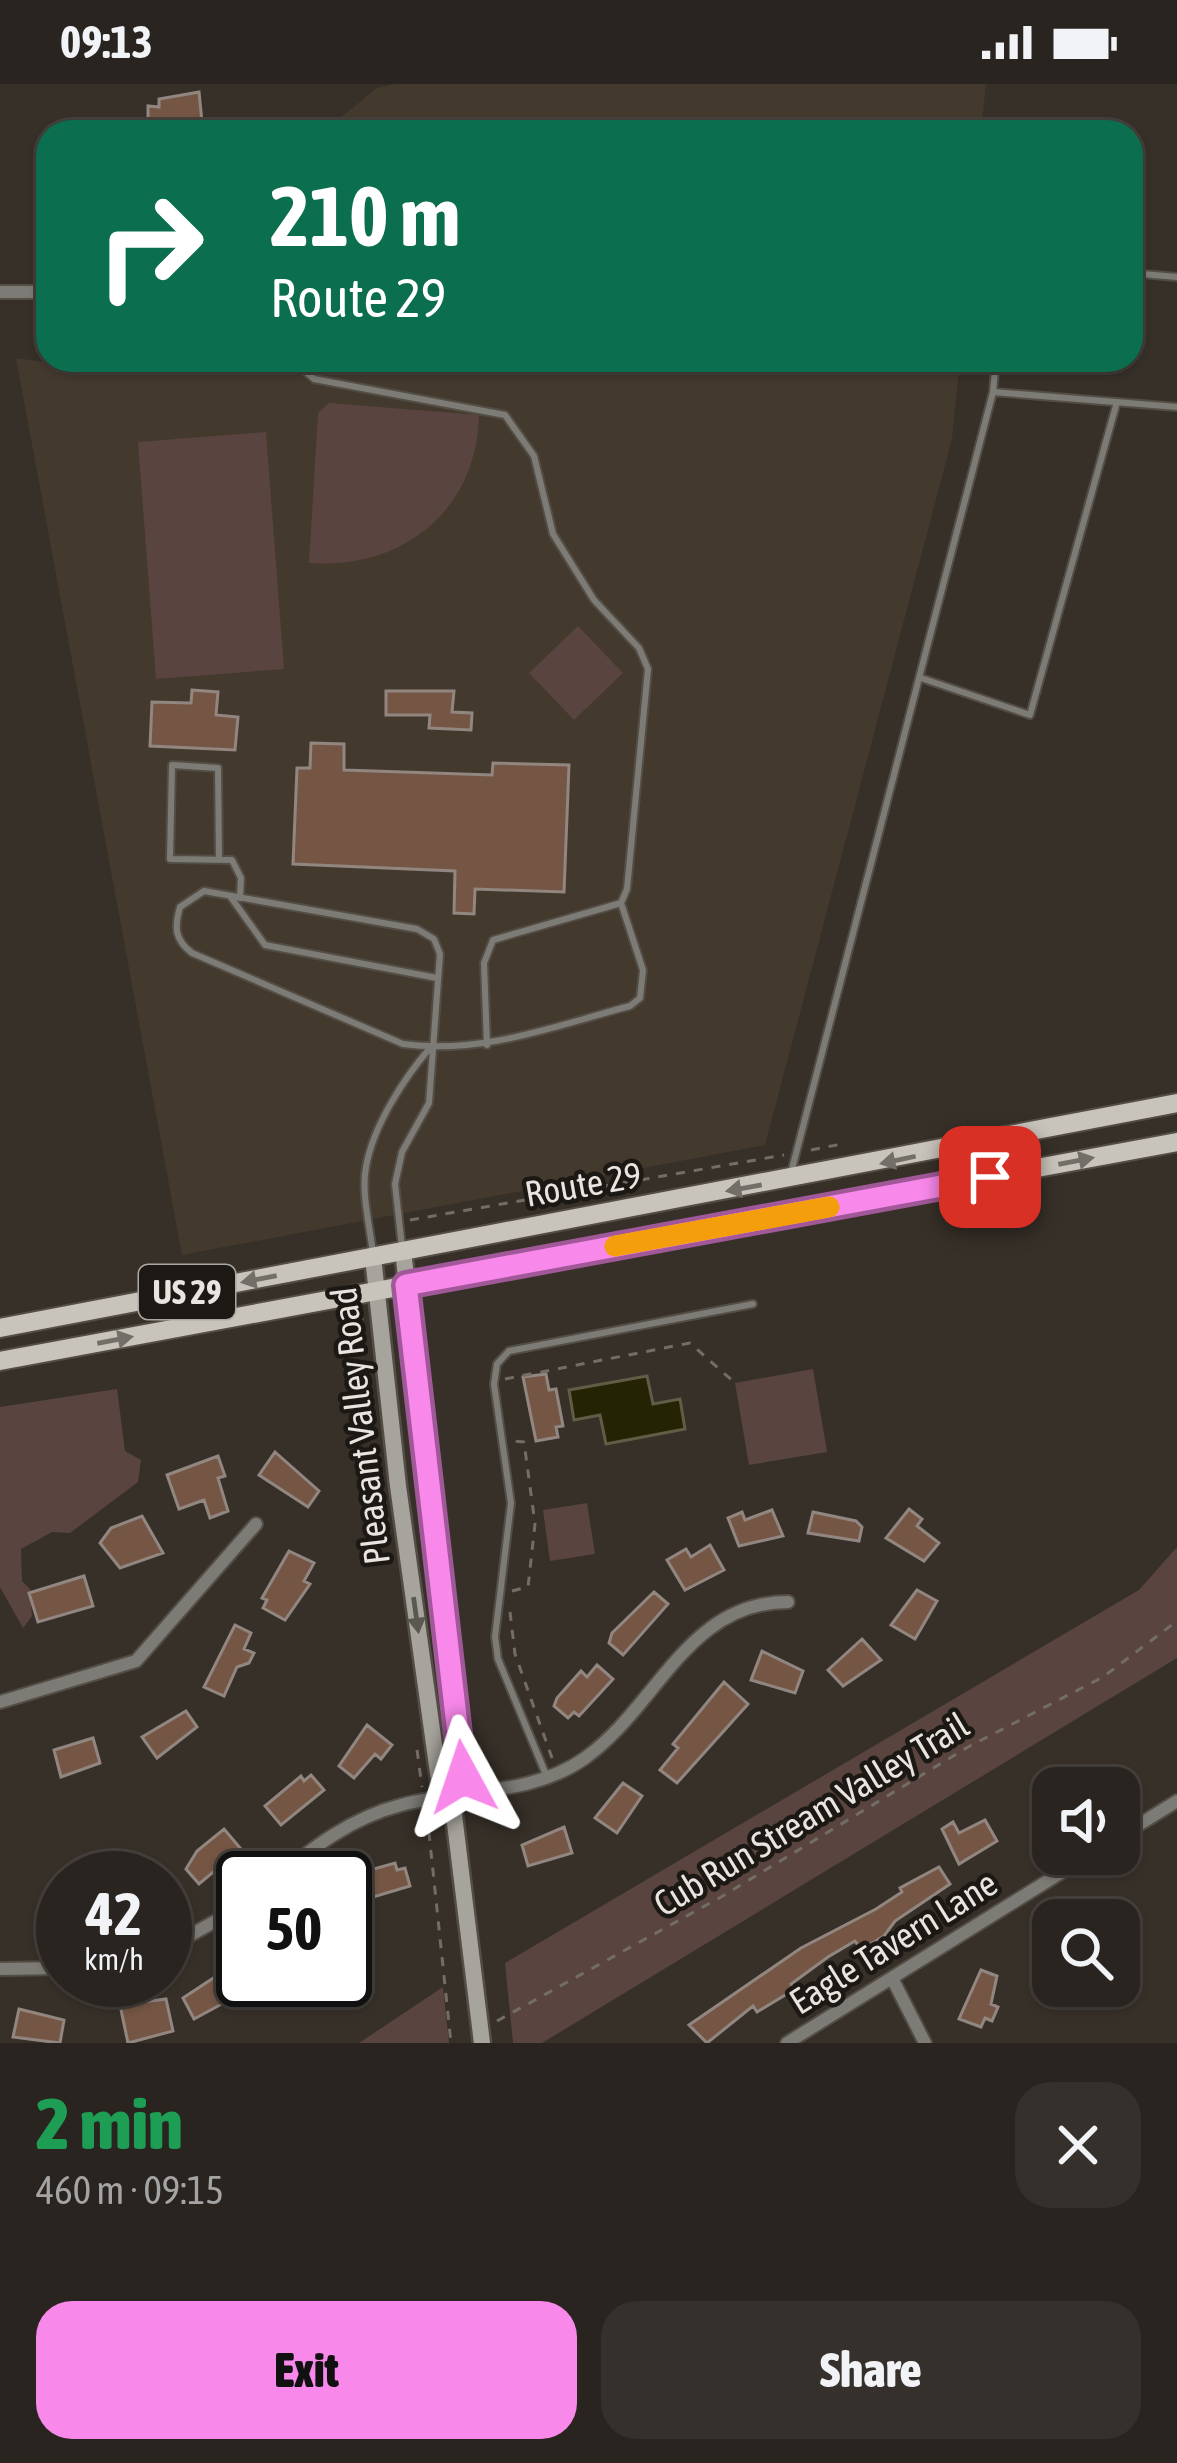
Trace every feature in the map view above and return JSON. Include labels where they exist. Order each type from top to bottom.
[{"type":"main road","name":"Route 29","points":[[0,1328],[1177,1103]]},
{"type":"main road","name":"Route 29","points":[[0,1361],[1177,1142]]},
{"type":"main road","name":"Pleasant Valley Road","points":[[403,1251],[460,1741],[463,1777],[453,1796],[481,2037]]},
{"type":"main road","name":"Pleasant Valley Road","points":[[374,1257],[368,1292],[430,1781]]},
{"type":"main road","points":[[430,1781],[453,1796]]},
{"type":"street","points":[[0,292],[36,292]]},
{"type":"street","points":[[0,1702],[136,1661],[256,1524]]},
{"type":"street","points":[[313,1851],[356,1820],[545,1772],[608,1739],[714,1624],[745,1605],[788,1602]]},
{"type":"street","points":[[1140,1824],[1177,1801]]},
{"type":"street","name":"Eagle Tavern Lane","points":[[787,2043],[1057,1875]]},
{"type":"street","points":[[0,1969],[36,1968]]},
{"type":"street","points":[[892,1978],[925,2043]]},
{"type":"lane","points":[[1143,274],[1177,277]]},
{"type":"lane","points":[[306,372],[314,379],[496,410],[529,444],[553,534],[594,600],[639,648],[648,669],[627,889],[621,903],[643,970],[640,998],[487,1045],[430,1048],[403,1044],[179,943],[177,918],[190,896],[204,891],[418,929],[434,939],[440,954],[430,1048],[434,1074],[429,1102],[397,1170],[403,1251]]},
{"type":"lane","points":[[790,1180],[993,392],[994,372]]},
{"type":"lane","points":[[993,392],[1177,407]]},
{"type":"lane","points":[[920,677],[1030,715],[1118,402]]},
{"type":"lane","points":[[218,860],[218,768],[172,765],[170,859],[218,860],[232,860],[242,878],[240,898]]},
{"type":"lane","points":[[230,896],[265,945],[437,978]]},
{"type":"lane","points":[[487,1045],[484,963],[493,940],[621,903]]},
{"type":"lane","points":[[374,1257],[365,1170],[373,1140],[430,1048]]},
{"type":"lane","points":[[545,1772],[498,1658],[495,1637],[511,1503],[494,1384],[497,1364],[509,1351],[753,1304]]},
{"type":"path","points":[[400,1222],[842,1144]]},
{"type":"path","points":[[368,1292],[368,1347]]},
{"type":"path","points":[[502,1385],[509,1374],[690,1342],[735,1383]]},
{"type":"path","points":[[511,1424],[515,1443],[524,1442],[535,1524],[527,1587],[512,1588],[510,1634],[552,1756],[545,1772]]},
{"type":"path","name":"Cub Run Stream Valley Trail","points":[[481,2037],[968,1747],[1103,1677],[1177,1621]]},
{"type":"path","points":[[415,1732],[430,1781],[424,1801],[452,2043]]},
{"type":"shaded area","points":[[394,84],[986,84],[982,120],[338,120],[377,88]]},
{"type":"shaded area","points":[[16,358],[36,361],[36,372],[959,372],[952,439],[765,1145],[182,1255]]},
{"type":"shaded area","points":[[329,403],[479,415],[475,449],[465,480],[428,528],[375,556],[309,563],[318,413]]},
{"type":"shaded area","points":[[266,432],[284,669],[156,679],[138,442]]},
{"type":"shaded area","points":[[578,626],[623,673],[574,720],[529,673]]},
{"type":"shaded area","points":[[813,1369],[827,1452],[749,1465],[735,1383]]},
{"type":"shaded area","points":[[647,1376],[653,1404],[680,1399],[685,1429],[606,1444],[600,1415],[574,1420],[569,1390]]},
{"type":"shaded area","points":[[117,1389],[125,1451],[141,1460],[138,1482],[70,1533],[52,1532],[21,1549],[22,1581],[30,1589],[32,1616],[23,1628],[0,1587],[0,1407]]},
{"type":"shaded area","points":[[587,1503],[595,1554],[550,1561],[543,1510]]},
{"type":"shaded area","points":[[1177,1547],[1177,1658],[542,2043],[513,2043],[505,1963],[1139,1590]]},
{"type":"shaded area","points":[[443,1987],[449,2043],[359,2043]]},
{"type":"building","points":[[199,92],[202,120],[148,120],[148,106],[159,107],[159,99]]},
{"type":"building","points":[[192,690],[218,692],[216,715],[238,717],[235,750],[150,746],[152,702],[191,703]]},
{"type":"building","points":[[386,691],[454,691],[452,712],[472,713],[471,730],[429,728],[430,715],[386,715]]},
{"type":"building","points":[[311,743],[344,744],[344,770],[492,775],[493,763],[569,765],[564,892],[475,889],[474,914],[454,913],[455,871],[293,864],[297,768],[310,768]]},
{"type":"building","points":[[546,1374],[549,1390],[556,1389],[563,1426],[556,1427],[558,1437],[536,1441],[523,1377]]},
{"type":"building","points":[[275,1452],[319,1491],[308,1507],[259,1475]]},
{"type":"building","points":[[218,1456],[225,1476],[218,1478],[228,1511],[210,1518],[204,1500],[179,1509],[167,1475]]},
{"type":"building","points":[[909,1509],[922,1519],[917,1526],[939,1543],[924,1561],[886,1538]]},
{"type":"building","points":[[772,1510],[783,1536],[739,1546],[728,1518],[742,1512],[745,1520]]},
{"type":"building","points":[[813,1512],[856,1521],[862,1527],[859,1541],[808,1533]]},
{"type":"building","points":[[142,1516],[163,1553],[120,1568],[100,1543],[111,1528]]},
{"type":"building","points":[[710,1545],[724,1570],[685,1590],[667,1560],[686,1549],[691,1557]]},
{"type":"building","points":[[289,1551],[314,1563],[304,1581],[310,1584],[285,1620],[263,1608],[267,1600],[262,1598]]},
{"type":"building","points":[[84,1576],[93,1606],[38,1622],[29,1593]]},
{"type":"building","points":[[917,1590],[937,1601],[915,1639],[891,1625]]},
{"type":"building","points":[[654,1592],[668,1604],[623,1655],[609,1643],[612,1633]]},
{"type":"building","points":[[235,1625],[251,1633],[244,1649],[254,1653],[249,1663],[237,1667],[224,1696],[204,1687]]},
{"type":"building","points":[[862,1639],[881,1660],[843,1686],[828,1670]]},
{"type":"building","points":[[762,1651],[803,1671],[795,1693],[751,1680]]},
{"type":"building","points":[[597,1665],[613,1679],[579,1716],[574,1712],[568,1718],[554,1706],[557,1698],[581,1671],[587,1677]]},
{"type":"building","points":[[724,1682],[748,1704],[677,1783],[660,1770],[678,1748],[673,1744]]},
{"type":"building","points":[[186,1711],[197,1727],[157,1758],[142,1737]]},
{"type":"building","points":[[367,1725],[392,1745],[381,1759],[375,1754],[354,1778],[339,1766]]},
{"type":"building","points":[[93,1738],[100,1763],[61,1777],[54,1750]]},
{"type":"building","points":[[311,1775],[324,1790],[281,1825],[265,1806],[301,1776],[304,1781]]},
{"type":"building","points":[[623,1783],[642,1796],[617,1833],[595,1818]]},
{"type":"building","points":[[985,1820],[997,1841],[959,1864],[942,1829],[953,1822],[959,1833]]},
{"type":"building","points":[[564,1827],[572,1853],[528,1866],[522,1845]]},
{"type":"building","points":[[224,1829],[241,1849],[216,1851],[216,1870],[199,1884],[192,1876],[197,1851]]},
{"type":"building","points":[[395,1863],[397,1870],[405,1868],[410,1886],[372,1897],[372,1869]]},
{"type":"building","points":[[939,1867],[950,1884],[895,1921],[884,1936],[861,1950],[855,1941],[828,1957],[791,1984],[795,1989],[757,2012],[753,2006],[707,2043],[689,2025],[801,1948],[876,1909],[902,1892],[900,1888]]},
{"type":"building","points":[[981,1970],[997,1976],[991,2004],[998,2007],[992,2021],[985,2018],[981,2027],[959,2019]]},
{"type":"building","points":[[216,1976],[216,2007],[194,2019],[188,2007],[192,2007],[192,1992]]},
{"type":"building","points":[[120,2007],[168,2007],[173,2031],[128,2043]]},
{"type":"building","points":[[19,2009],[64,2020],[60,2043],[13,2037]]},
{"type":"slow traffic","points":[[615,1246],[829,1207]]},
{"type":"route","points":[[463,1777],[406,1285],[990,1177]]}]
